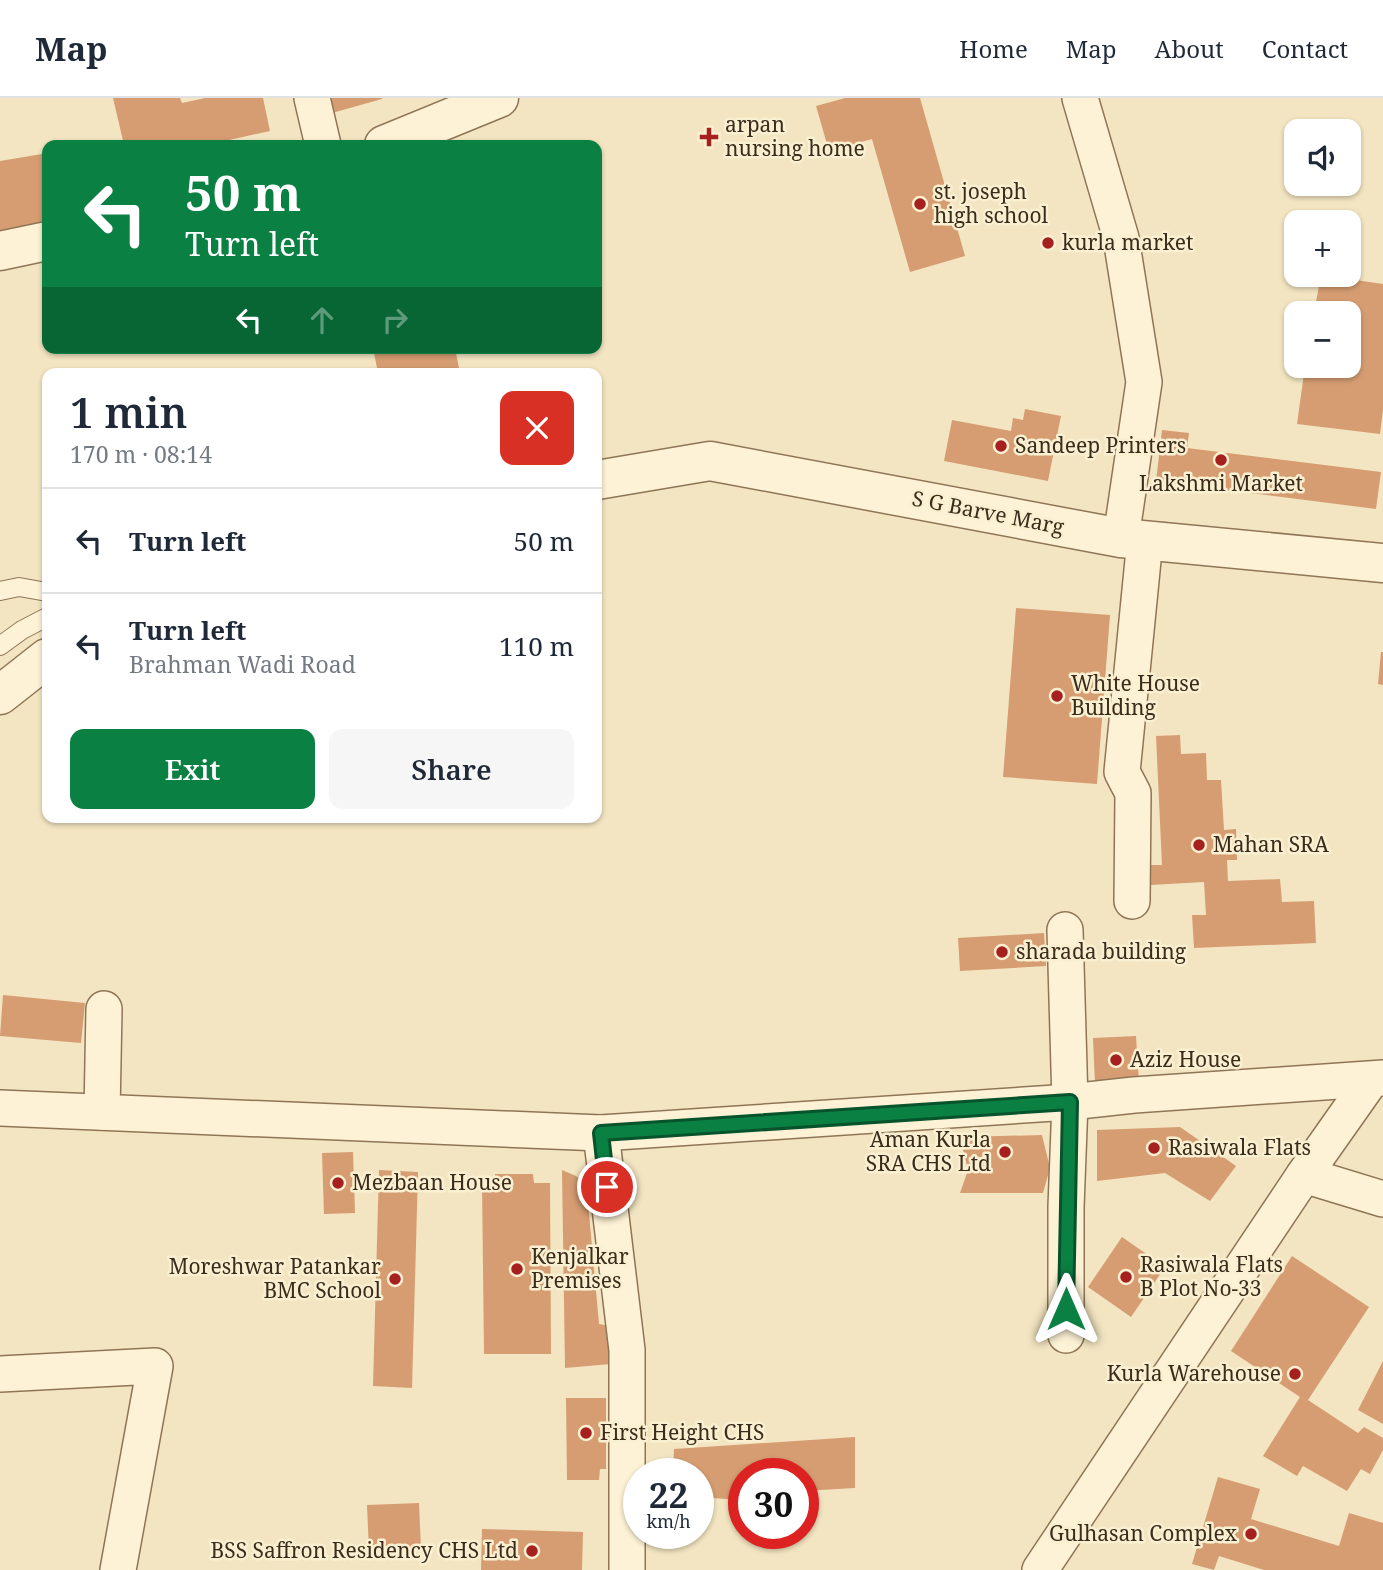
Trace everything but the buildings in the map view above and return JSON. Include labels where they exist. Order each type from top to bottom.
[{"type":"street","points":[[312,98],[322,140]]},
{"type":"street","points":[[396,140],[499,98]]},
{"type":"street","points":[[1080,98],[1121,238],[1144,382],[1133,539],[1122,772],[1133,793],[1132,901]]},
{"type":"street","points":[[0,251],[42,243]]},
{"type":"street","name":"S G Barve Marg","points":[[602,479],[710,461],[1133,539],[1383,563]]},
{"type":"street","points":[[0,695],[42,662]]},
{"type":"street","points":[[1065,930],[1070,1102],[1066,1207],[1066,1335]]},
{"type":"street","points":[[102,1112],[104,1009]]},
{"type":"street","points":[[0,1108],[601,1133],[1377,1079]]},
{"type":"street","points":[[1040,1570],[1304,1175],[1377,1079]]},
{"type":"street","points":[[601,1133],[627,1350],[627,1570]]},
{"type":"street","points":[[1304,1175],[1383,1199]]},
{"type":"street","points":[[0,1374],[155,1366],[118,1570]]},
{"type":"lane","points":[[0,600],[19,587]]},
{"type":"lane","points":[[0,591],[19,587],[42,591]]},
{"type":"lane","points":[[0,646],[42,620]]},
{"type":"place","name":"arpan nursing home","points":[[709,137]]},
{"type":"place","name":"st. joseph high school","points":[[920,204]]},
{"type":"place","name":"kurla market","points":[[1048,243]]},
{"type":"place","name":"Sandeep Printers","points":[[1001,446]]},
{"type":"place","name":"Lakshmi Market","points":[[1221,460]]},
{"type":"place","name":"White House Building","points":[[1057,696]]},
{"type":"place","name":"Mahan SRA","points":[[1199,845]]},
{"type":"place","name":"sharada building","points":[[1002,952]]},
{"type":"place","name":"Aziz House","points":[[1116,1060]]},
{"type":"place","name":"Rasiwala Flats","points":[[1154,1148]]},
{"type":"place","name":"Aman Kurla SRA CHS Ltd","points":[[1005,1152]]},
{"type":"place","name":"Mezbaan House","points":[[338,1183]]},
{"type":"place","name":"Kenjalkar Premises","points":[[517,1269]]},
{"type":"place","name":"Rasiwala Flats B Plot No-33","points":[[1126,1277]]},
{"type":"place","name":"Moreshwar Patankar BMC School","points":[[395,1279]]},
{"type":"place","name":"Kurla Warehouse","points":[[1295,1374]]},
{"type":"place","name":"First Height CHS","points":[[586,1433]]},
{"type":"place","name":"Gulhasan Complex","points":[[1251,1534]]},
{"type":"place","name":"BSS Saffron Residency CHS Ltd","points":[[532,1551]]},
{"type":"route","points":[[607,1187],[601,1133],[1070,1102],[1066,1309]]}]
